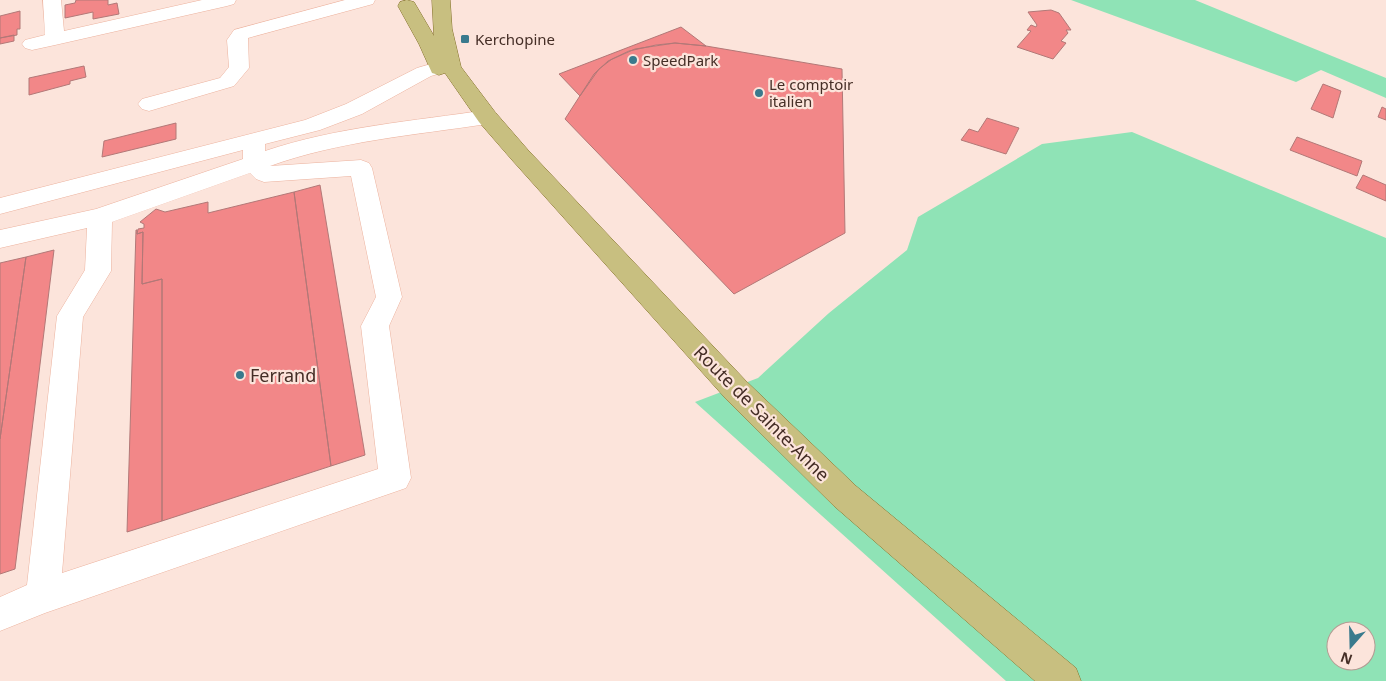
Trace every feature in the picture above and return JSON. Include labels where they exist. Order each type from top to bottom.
[{"type":"main road","points":[[387,0],[407,6],[430,4],[442,0]]},
{"type":"main road","name":"Route de Sainte-Anne","points":[[442,0],[442,29],[452,67],[487,117]]},
{"type":"main road","name":"Route de Sainte-Anne","points":[[407,6],[429,44],[438,68],[445,80],[487,117],[736,390],[846,496],[1063,681]]},
{"type":"street","points":[[52,0],[55,39]]},
{"type":"street","points":[[32,44],[226,0]]},
{"type":"street","points":[[149,104],[227,82],[239,68],[238,40],[241,34],[366,0]]},
{"type":"street","points":[[0,239],[100,217],[254,152],[312,125],[354,109],[424,72],[438,68]]},
{"type":"street","points":[[0,206],[254,152],[291,150],[336,140],[487,117]]},
{"type":"street","points":[[0,614],[43,596],[395,478],[374,326],[389,297],[361,168],[304,170],[264,174],[254,152]]},
{"type":"street","points":[[43,596],[70,316],[98,271],[100,217]]},
{"type":"green space","points":[[1071,0],[1195,0],[1386,78],[1386,98],[1321,70],[1296,82]]},
{"type":"green space","points":[[1132,132],[1386,238],[1386,681],[1006,681],[695,402],[758,378],[829,313],[907,250],[918,217],[1042,144]]},
{"type":"building","points":[[76,0],[108,0],[108,5],[117,3],[119,14],[93,19],[93,12],[65,18],[65,5],[75,3]]},
{"type":"building","points":[[1051,10],[1059,13],[1071,30],[1066,30],[1068,33],[1061,41],[1066,43],[1053,59],[1017,47],[1031,31],[1027,30],[1031,25],[1036,27],[1037,25],[1028,12]]},
{"type":"building","points":[[20,11],[20,29],[17,29],[17,35],[0,38],[0,16]]},
{"type":"building","points":[[681,27],[706,46],[675,43],[629,51],[612,59],[599,69],[580,96],[559,74]]},
{"type":"building","points":[[14,35],[14,41],[0,44],[0,38]]},
{"type":"building","points":[[675,43],[706,46],[842,69],[845,233],[734,294],[565,119],[594,74],[608,61],[635,49]]},
{"type":"building","points":[[84,66],[86,77],[70,81],[70,84],[29,95],[29,78]]},
{"type":"building","points":[[1323,84],[1341,91],[1333,118],[1311,109]]},
{"type":"building","points":[[1382,107],[1386,109],[1386,120],[1378,117]]},
{"type":"building","points":[[987,118],[1019,128],[1006,154],[961,140],[969,129],[978,132]]},
{"type":"building","points":[[176,123],[176,139],[102,157],[104,141]]},
{"type":"building","points":[[1297,137],[1362,161],[1357,176],[1290,150]]},
{"type":"building","points":[[1363,175],[1386,185],[1386,201],[1356,188]]},
{"type":"building","points":[[320,185],[365,455],[331,466],[294,192]]},
{"type":"building","name":"Ferrand","points":[[294,192],[331,466],[162,521],[162,279],[142,284],[143,232],[137,234],[138,229],[144,228],[144,224],[140,222],[156,209],[165,212],[208,202],[208,213]]},
{"type":"building","points":[[136,230],[137,234],[143,232],[142,284],[162,279],[162,521],[127,532]]},
{"type":"building","points":[[54,250],[15,569],[0,574],[0,439],[26,257]]},
{"type":"building","points":[[26,257],[0,439],[0,263]]},
{"type":"place","name":"Kerchopine","points":[[465,39]]},
{"type":"place","name":"SpeedPark","points":[[633,60]]},
{"type":"place","name":"Le comptoir italien","points":[[759,93]]},
{"type":"place","name":"Ferrand","points":[[240,375]]}]
